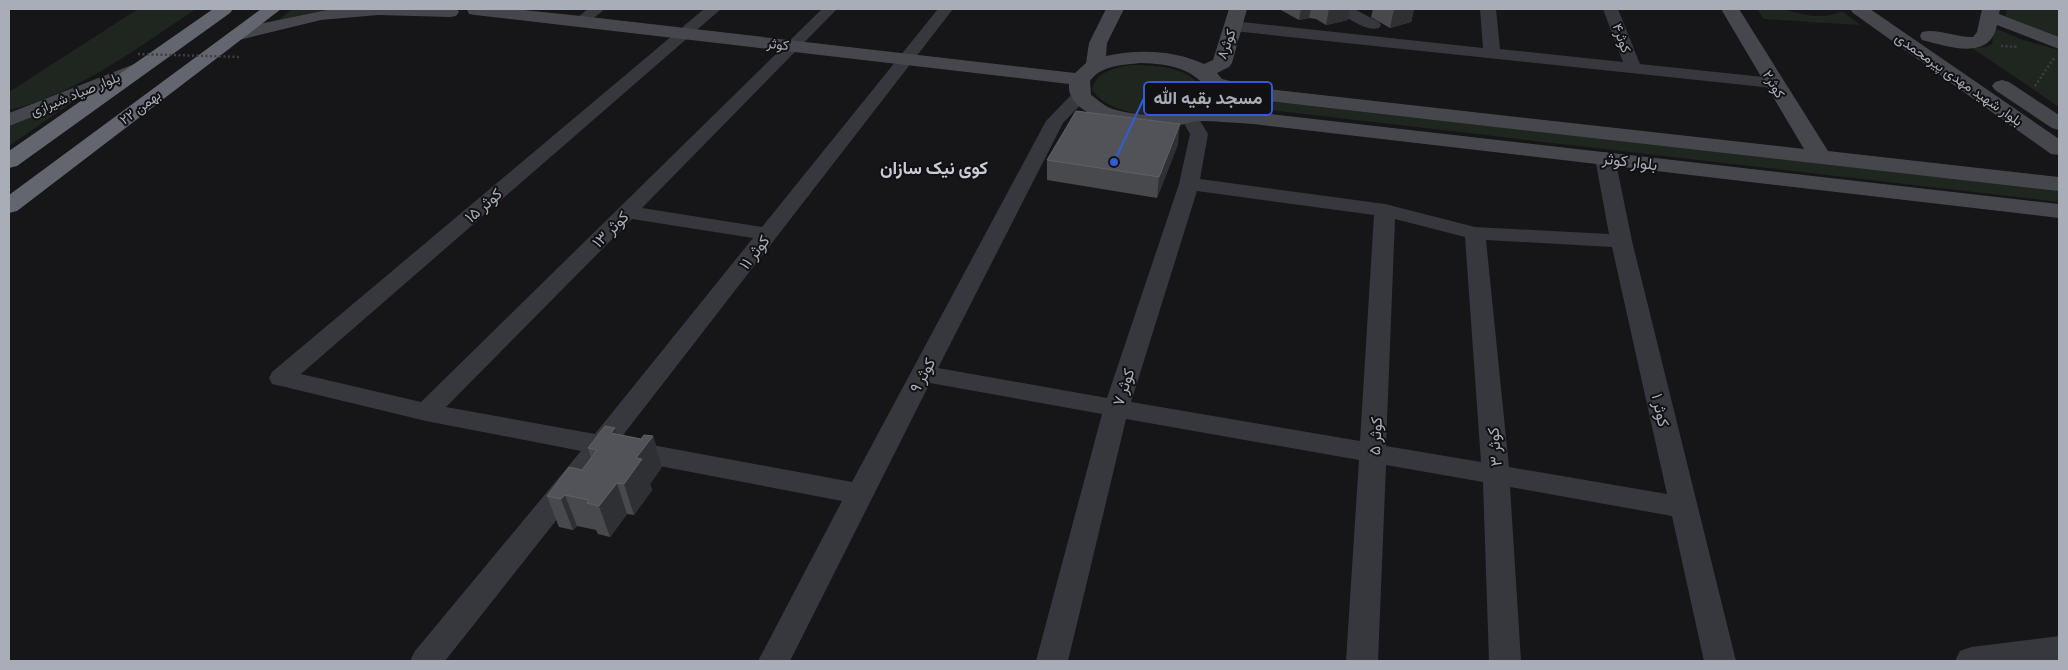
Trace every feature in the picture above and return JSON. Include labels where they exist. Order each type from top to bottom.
[{"type":"highway","name":"۲۲ بهمن","points":[[9,160],[140,61],[224,9]]},
{"type":"highway","name":"۲۲ بهمن","points":[[9,206],[272,9]]},
{"type":"main road","points":[[1085,81],[1098,44],[1114,9]]},
{"type":"main road","name":"کوثر۲","points":[[1730,9],[1820,157]]},
{"type":"main road","name":"بلوار شهید مهدی پیرمحمدی","points":[[1859,9],[2059,149]]},
{"type":"main road","name":"بلوار شهید مهدی پیرمحمدی","points":[[1888,9],[1967,62]]},
{"type":"main road","name":"کوثر","points":[[239,34],[320,15],[378,10],[451,10],[464,14],[477,10],[1085,81]]},
{"type":"main road","points":[[1929,36],[1945,40],[1975,43],[1983,39],[1990,12],[2058,43]]},
{"type":"main road","name":"کوثر۸","points":[[1211,78],[1222,64],[1236,17]]},
{"type":"main road","name":"بلوار کوثر","points":[[2059,184],[1258,94],[1211,78],[1176,61],[1150,58],[1124,59],[1085,81],[1088,104],[1099,111],[1134,121],[1153,123],[1195,116],[1253,118],[2059,211]]},
{"type":"main road","name":"بلوار صیاد شیرازی","points":[[9,120],[140,61]]},
{"type":"main road","points":[[1195,116],[1211,108],[1218,101],[1220,92],[1211,78]]},
{"type":"main road","name":"بلوار شهید مهدی پیرمحمدی","points":[[1990,78],[2059,124]]},
{"type":"street","points":[[581,21],[597,9]]},
{"type":"street","name":"۱۵ کوثر","points":[[426,412],[281,378],[713,9]]},
{"type":"street","name":"کوثر ۱۳","points":[[426,412],[830,9]]},
{"type":"street","name":"کوثر ۱۱","points":[[426,661],[601,445],[946,9]]},
{"type":"street","points":[[1343,9],[1373,25]]},
{"type":"street","points":[[1488,9],[1492,52]]},
{"type":"street","name":"کوثر۴","points":[[1611,9],[1633,67]]},
{"type":"street","points":[[1236,17],[1492,52],[1773,82]]},
{"type":"street","name":"کوثر ۹","points":[[774,661],[1056,121],[1085,81]]},
{"type":"street","name":"کوثر ۷","points":[[1052,661],[1116,408],[1189,184],[1199,134],[1195,116]]},
{"type":"street","name":"کوثر ۱","points":[[1604,158],[1621,241],[1720,661]]},
{"type":"street","points":[[1189,184],[1385,210],[1475,233],[1621,241]]},
{"type":"street","name":"کوثر ۵","points":[[1362,661],[1385,210]]},
{"type":"street","points":[[626,212],[769,234]]},
{"type":"street","name":"کوثر ۳","points":[[1475,233],[1496,475],[1505,661]]},
{"type":"street","points":[[923,374],[1685,508]]},
{"type":"street","points":[[426,412],[860,494]]},
{"type":"street","points":[[1971,661],[2059,650]]},
{"type":"path","points":[[2032,92],[2057,53],[2058,43]]},
{"type":"path","points":[[1999,46],[2026,47]]},
{"type":"path","points":[[140,61],[241,57]]},
{"type":"shaded area","points":[[1779,8],[1820,16],[1827,16],[1842,11],[1860,25],[1764,19],[1757,9]]},
{"type":"shaded area","points":[[138,9],[196,9],[129,54],[83,81],[59,93],[9,110],[9,92]]},
{"type":"shaded area","points":[[292,9],[344,9],[277,21]]},
{"type":"shaded area","points":[[2007,9],[2059,9],[2059,39],[2005,16]]},
{"type":"shaded area","points":[[1997,29],[2023,40],[2059,50],[2059,107],[1972,48],[1986,47],[1992,44],[1994,31]]},
{"type":"shaded area","points":[[1131,65],[1170,68],[1180,71],[1196,81],[1199,89],[1198,96],[1193,102],[1182,108],[1155,114],[1140,114],[1111,106],[1092,89],[1094,83],[1102,74],[1113,69]]},
{"type":"shaded area","points":[[1229,97],[2059,189],[2059,202],[1227,105]]},
{"type":"shaded area","points":[[77,99],[9,146],[9,125]]},
{"type":"building","points":[[1076,111],[1180,124],[1159,177],[1047,160]]},
{"type":"building","points":[[605,426],[615,428],[611,433],[641,439],[644,435],[653,436],[636,458],[642,459],[624,484],[617,483],[599,506],[587,503],[589,500],[565,495],[561,499],[547,496],[569,467],[582,470],[597,450],[588,448]]},
{"type":"place","name":"مسجد بقیه الله","points":[[1114,162]]},
{"type":"district","name":"کوی نیک سازان","points":[[934,168]]}]
